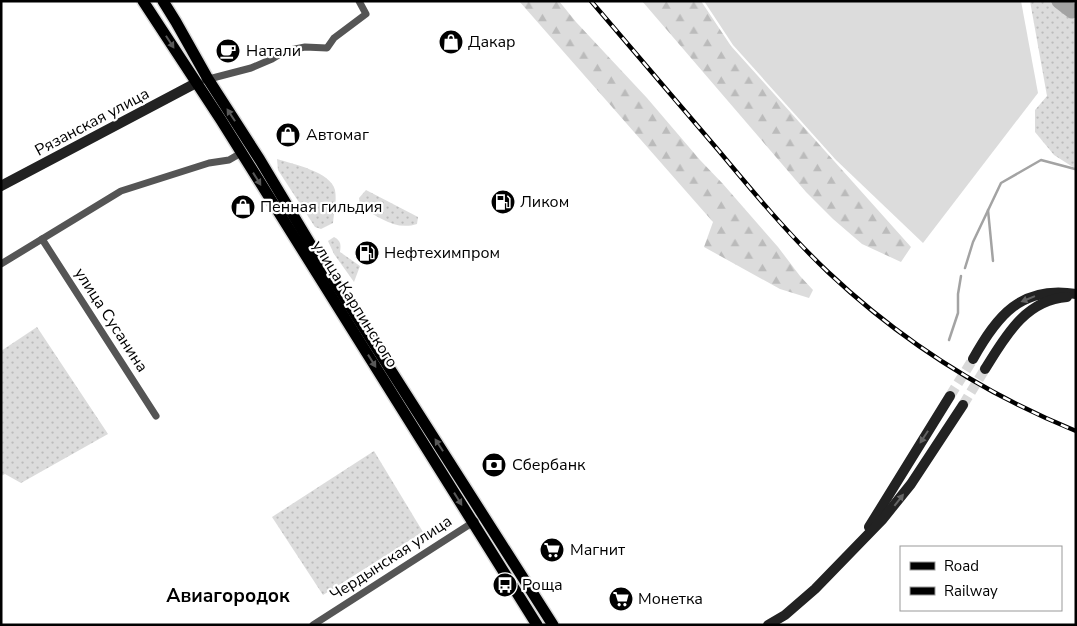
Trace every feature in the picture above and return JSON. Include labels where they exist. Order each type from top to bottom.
[{"type":"main road","name":"улица Карпинского","points":[[143,1],[241,153],[483,515],[550,620]]},
{"type":"main road","name":"улица Карпинского","points":[[163,1],[208,79],[311,245],[346,310]]},
{"type":"main road","name":"Рязанская улица","points":[[1,186],[196,84]]},
{"type":"main road","points":[[972,359],[996,323],[1017,304],[1046,292],[1076,295]]},
{"type":"main road","points":[[985,368],[1010,330],[1027,313],[1035,307],[1056,298],[1076,295]]},
{"type":"main road","name":"улица Карпинского","points":[[364,338],[472,522],[536,625]]},
{"type":"main road","points":[[855,549],[950,396]]},
{"type":"main road","points":[[768,625],[785,615],[816,589],[882,520],[911,484],[963,404]]},
{"type":"main road","points":[[550,620],[558,625]]},
{"type":"street","points":[[196,84],[251,68],[285,51],[305,47],[328,48],[334,38],[366,14],[360,1]]},
{"type":"street","points":[[1,264],[121,191],[209,163],[230,160],[241,153]]},
{"type":"street","name":"улица Сусанина","points":[[42,239],[156,416]]},
{"type":"street","name":"Чердынская улица","points":[[313,625],[483,515]]},
{"type":"green space","points":[[519,1],[559,1],[778,247],[813,290],[809,298],[780,289],[704,247],[713,222]]},
{"type":"green space","points":[[642,1],[701,1],[731,46],[911,247],[901,262],[862,244],[806,192]]},
{"type":"green space","points":[[704,1],[1021,1],[1038,93],[923,243],[836,160],[733,45]]},
{"type":"green space","points":[[1030,1],[1076,1],[1076,169],[1054,155],[1035,132],[1035,110],[1047,96]]},
{"type":"green space","points":[[277,159],[311,170],[326,178],[332,184],[336,198],[333,223],[321,229],[315,227],[278,170]]},
{"type":"green space","points":[[366,190],[418,217],[417,224],[402,226],[387,222],[373,214],[360,205],[359,198]]},
{"type":"green space","points":[[334,237],[340,243],[340,252],[360,266],[354,282],[334,254],[328,241]]},
{"type":"green space","points":[[37,327],[108,434],[21,483],[5,474],[1,476],[1,351]]},
{"type":"green space","points":[[374,451],[423,532],[323,595],[272,517]]},
{"type":"waterway","points":[[1059,1],[1072,11]]},
{"type":"waterway","points":[[965,268],[973,242],[1001,183],[1041,160],[1075,169]]},
{"type":"waterway","points":[[988,210],[993,261]]},
{"type":"waterway","points":[[949,340],[958,313],[958,294],[961,276]]},
{"type":"tunnel","points":[[950,396],[973,359]]},
{"type":"tunnel","points":[[963,405],[985,369]]},
{"type":"railway","points":[[591,1],[772,213],[799,243],[856,297],[884,320],[945,363],[1009,400],[1076,431]]},
{"type":"place","name":"Дакар","points":[[451,42]]},
{"type":"place","name":"Натали","points":[[228,51]]},
{"type":"place","name":"Автомаг","points":[[288,135]]},
{"type":"place","name":"Ликом","points":[[503,202]]},
{"type":"place","name":"Пенная гильдия","points":[[243,207]]},
{"type":"place","name":"Нефтехимпром","points":[[367,253]]},
{"type":"place","name":"Сбербанк","points":[[494,465]]},
{"type":"place","name":"Магнит","points":[[552,550]]},
{"type":"place","name":"Роща","points":[[505,585]]},
{"type":"place","name":"Монетка","points":[[621,599]]},
{"type":"district","name":"Авиагородок","points":[[228,596]]}]
